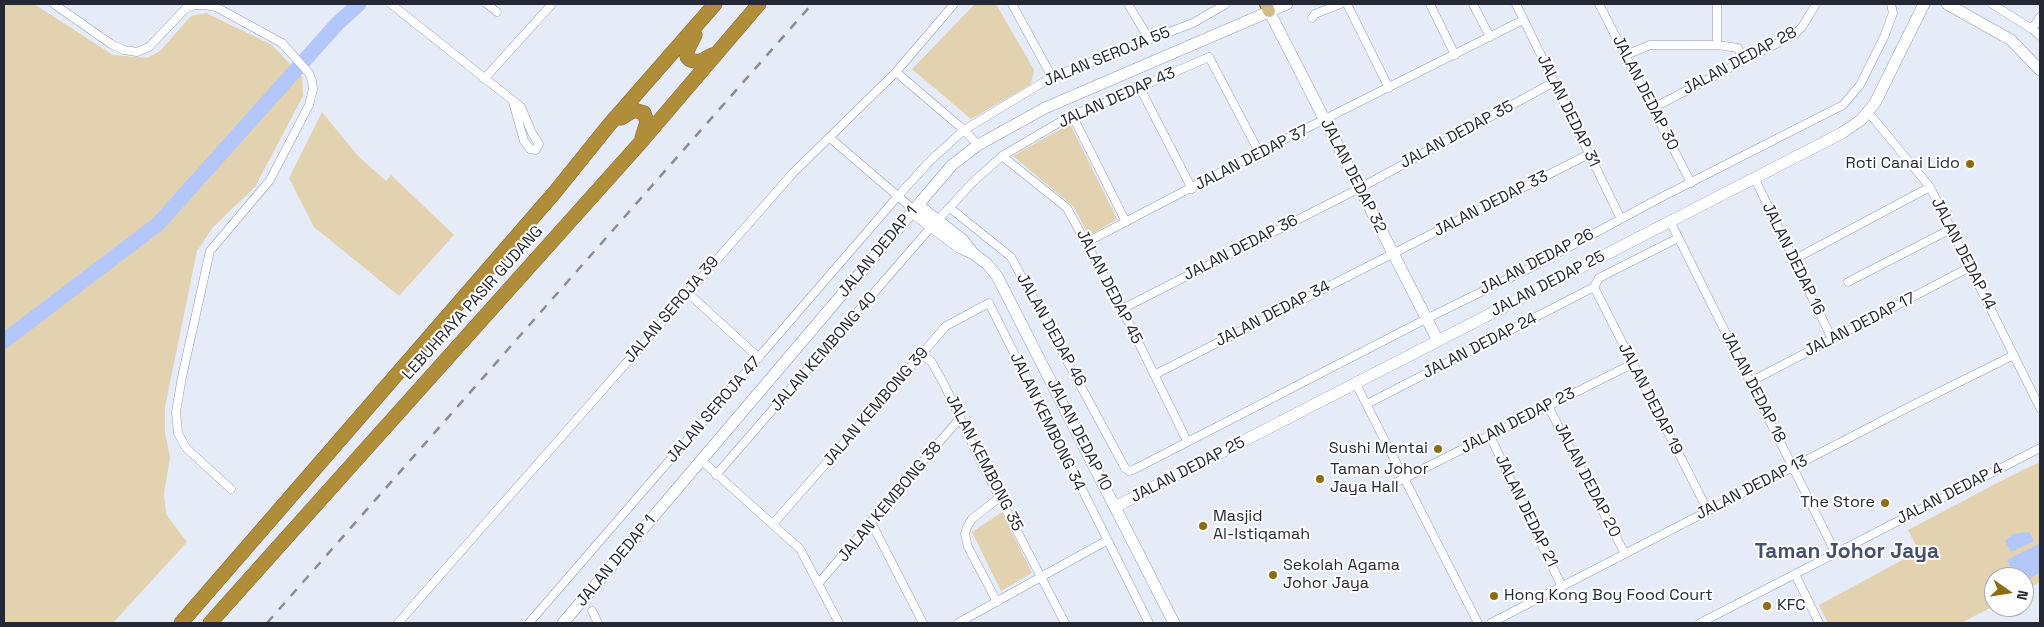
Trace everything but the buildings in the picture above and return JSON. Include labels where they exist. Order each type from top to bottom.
[{"type":"highway","name":"LEBUHRAYA PASIR GUDANG","points":[[210,623],[641,142],[759,4]]},
{"type":"highway","name":"LEBUHRAYA PASIR GUDANG","points":[[181,623],[555,192],[609,125],[713,5]]},
{"type":"highway","points":[[713,5],[689,44],[687,57],[690,60],[699,62],[721,49]]},
{"type":"highway","points":[[609,125],[634,110],[644,112],[647,122],[641,142]]},
{"type":"main road","name":"JALAN DEDAP 1","points":[[563,623],[952,165],[978,145],[1045,108],[1203,41],[1267,7],[1287,4]]},
{"type":"main road","name":"JALAN DEDAP 25","points":[[1115,507],[1842,133],[1868,112],[1880,95],[1924,4]]},
{"type":"main road","points":[[1946,4],[2012,40],[2040,70]]},
{"type":"main road","name":"JALAN DEDAP 32","points":[[1267,7],[1438,341]]},
{"type":"main road","name":"JALAN DEDAP 10","points":[[915,209],[934,224],[963,240],[974,254],[997,276],[1174,623]]},
{"type":"street","points":[[54,4],[111,44],[124,50],[137,52],[149,47],[185,9],[194,5],[216,7],[282,43],[309,73],[313,89],[312,97],[270,180],[210,251],[182,377],[176,412],[178,433],[186,448],[231,489]]},
{"type":"street","points":[[488,4],[497,12]]},
{"type":"street","points":[[484,78],[552,4]]},
{"type":"street","name":"JALAN SEROJA 39","points":[[398,623],[793,173],[896,72],[954,4]]},
{"type":"street","points":[[1012,4],[1052,77]]},
{"type":"street","points":[[1128,4],[1149,40]]},
{"type":"street","name":"JALAN SEROJA 55","points":[[898,196],[964,130],[1052,77],[1193,23],[1226,4]]},
{"type":"street","points":[[1312,18],[1314,14],[1340,4]]},
{"type":"street","points":[[1347,4],[1389,88]]},
{"type":"street","points":[[1430,4],[1455,55]]},
{"type":"street","points":[[1473,4],[1490,37]]},
{"type":"street","name":"JALAN DEDAP 31","points":[[1516,4],[1621,219]]},
{"type":"street","name":"JALAN DEDAP 30","points":[[1599,4],[1691,183]]},
{"type":"street","points":[[1717,4],[1717,45]]},
{"type":"street","name":"JALAN DEDAP 28","points":[[1653,108],[1795,34],[1802,27],[1816,4]]},
{"type":"street","name":"JALAN DEDAP 26","points":[[1129,471],[1532,267],[1844,104],[1860,85],[1884,37],[1893,13],[1891,4]]},
{"type":"street","points":[[1992,4],[2040,36]]},
{"type":"street","points":[[398,5],[521,107],[532,134],[539,144],[536,150],[530,149],[524,141],[513,102]]},
{"type":"street","points":[[2032,29],[2040,17]]},
{"type":"street","name":"JALAN DEDAP 37","points":[[1087,242],[1192,189],[1259,152],[1325,121],[1523,20]]},
{"type":"street","points":[[1626,55],[1648,46],[1717,45],[1738,48],[1744,61]]},
{"type":"street","name":"JALAN DEDAP 43","points":[[934,224],[1002,156],[1072,115],[1209,58],[1259,152]]},
{"type":"street","points":[[896,72],[964,130],[978,145]]},
{"type":"street","name":"JALAN DEDAP 35","points":[[1360,188],[1554,82]]},
{"type":"street","points":[[1140,88],[1192,189]]},
{"type":"street","name":"JALAN DEDAP 14","points":[[1868,112],[1930,188],[2040,408]]},
{"type":"street","points":[[1072,115],[1126,222]]},
{"type":"street","points":[[830,138],[915,209]]},
{"type":"street","name":"JALAN DEDAP 33","points":[[1393,253],[1589,154]]},
{"type":"street","name":"JALAN DEDAP 45","points":[[1002,156],[1067,208],[1122,309],[1187,442]]},
{"type":"street","name":"JALAN DEDAP 16","points":[[1755,179],[1832,339]]},
{"type":"street","name":"JALAN DEDAP 36","points":[[1122,309],[1360,188]]},
{"type":"street","points":[[1793,260],[1930,188]]},
{"type":"street","name":"JALAN SEROJA 47","points":[[529,623],[898,196]]},
{"type":"street","name":"JALAN DEDAP 46","points":[[950,208],[1011,257],[1125,468],[1129,471]]},
{"type":"street","name":"JALAN DEDAP 18","points":[[1670,221],[1836,554]]},
{"type":"street","name":"JALAN KEMBONG 40","points":[[716,475],[934,224]]},
{"type":"street","points":[[1848,282],[1951,229]]},
{"type":"street","name":"JALAN DEDAP 24","points":[[1367,404],[1594,287],[1599,278],[1678,238]]},
{"type":"street","name":"JALAN DEDAP 34","points":[[1154,376],[1393,253]]},
{"type":"street","name":"JALAN DEDAP 17","points":[[1750,382],[1970,267]]},
{"type":"street","name":"JALAN DEDAP 19","points":[[1594,287],[1708,511]]},
{"type":"street","points":[[687,292],[759,358]]},
{"type":"street","name":"JALAN KEMBONG 39","points":[[773,524],[946,326],[989,303]]},
{"type":"street","name":"JALAN KEMBONG 34","points":[[989,303],[1149,623]]},
{"type":"street","name":"JALAN KEMBONG 35","points":[[921,355],[931,361],[944,384],[1065,623]]},
{"type":"street","name":"JALAN DEDAP 13","points":[[1491,623],[2014,355]]},
{"type":"street","name":"JALAN DEDAP 23","points":[[1395,483],[1632,364]]},
{"type":"street","points":[[1356,384],[1478,623]]},
{"type":"street","name":"JALAN DEDAP 20","points":[[1548,406],[1625,554]]},
{"type":"street","name":"JALAN KEMBONG 38","points":[[818,584],[872,524],[960,418]]},
{"type":"street","name":"JALAN DEDAP 21","points":[[1490,436],[1562,586]]},
{"type":"street","name":"JALAN DEDAP 4","points":[[1700,623],[2040,448]]},
{"type":"street","points":[[701,460],[800,549],[838,623]]},
{"type":"street","points":[[997,602],[968,547],[966,534],[967,527],[972,519],[1000,497]]},
{"type":"street","points":[[872,524],[923,623]]},
{"type":"street","points":[[958,623],[1106,540]]},
{"type":"street","points":[[1795,574],[1819,623]]},
{"type":"street","points":[[592,611],[598,623]]},
{"type":"shaded area","points":[[4,4],[34,4],[113,55],[147,58],[160,51],[191,16],[206,13],[272,45],[302,77],[303,96],[255,187],[213,227],[197,251],[165,407],[165,432],[170,458],[164,493],[166,514],[187,542],[113,623],[4,623]]},
{"type":"shaded area","points":[[975,4],[996,4],[1034,70],[1031,84],[971,119],[912,69]]},
{"type":"shaded area","points":[[322,112],[358,156],[386,181],[391,175],[454,235],[399,296],[314,227],[289,178]]},
{"type":"shaded area","points":[[1070,124],[1117,219],[1089,236],[1074,207],[1013,156]]},
{"type":"shaded area","points":[[2040,462],[2040,582],[2034,585],[2034,567],[1984,567],[1984,611],[1961,623],[1828,623],[1819,605],[1919,551],[1908,530]]},
{"type":"shaded area","points":[[1002,512],[1032,573],[1001,591],[972,532]]},
{"type":"water","points":[[2029,532],[2034,541],[2011,552],[2005,541],[2013,534]]},
{"type":"water","points":[[2040,543],[2040,573],[2034,576],[2034,567],[2011,567],[2007,560]]},
{"type":"waterway","points":[[4,341],[158,224],[337,24],[359,4]]},
{"type":"railway","points":[[267,623],[812,4]]},
{"type":"place","name":"Roti Canai Lido","points":[[1970,164]]},
{"type":"place","name":"Sushi Mentai","points":[[1438,449]]},
{"type":"place","name":"Taman Johor Jaya Hall","points":[[1320,479]]},
{"type":"place","name":"The Store","points":[[1885,503]]},
{"type":"place","name":"Masjid Al-Istiqamah","points":[[1203,526]]},
{"type":"place","name":"Sekolah Agama Johor Jaya","points":[[1273,575]]},
{"type":"place","name":"Hong Kong Boy Food Court","points":[[1494,596]]},
{"type":"place","name":"KFC","points":[[1767,606]]},
{"type":"district","name":"Taman Johor Jaya","points":[[1847,552]]}]
